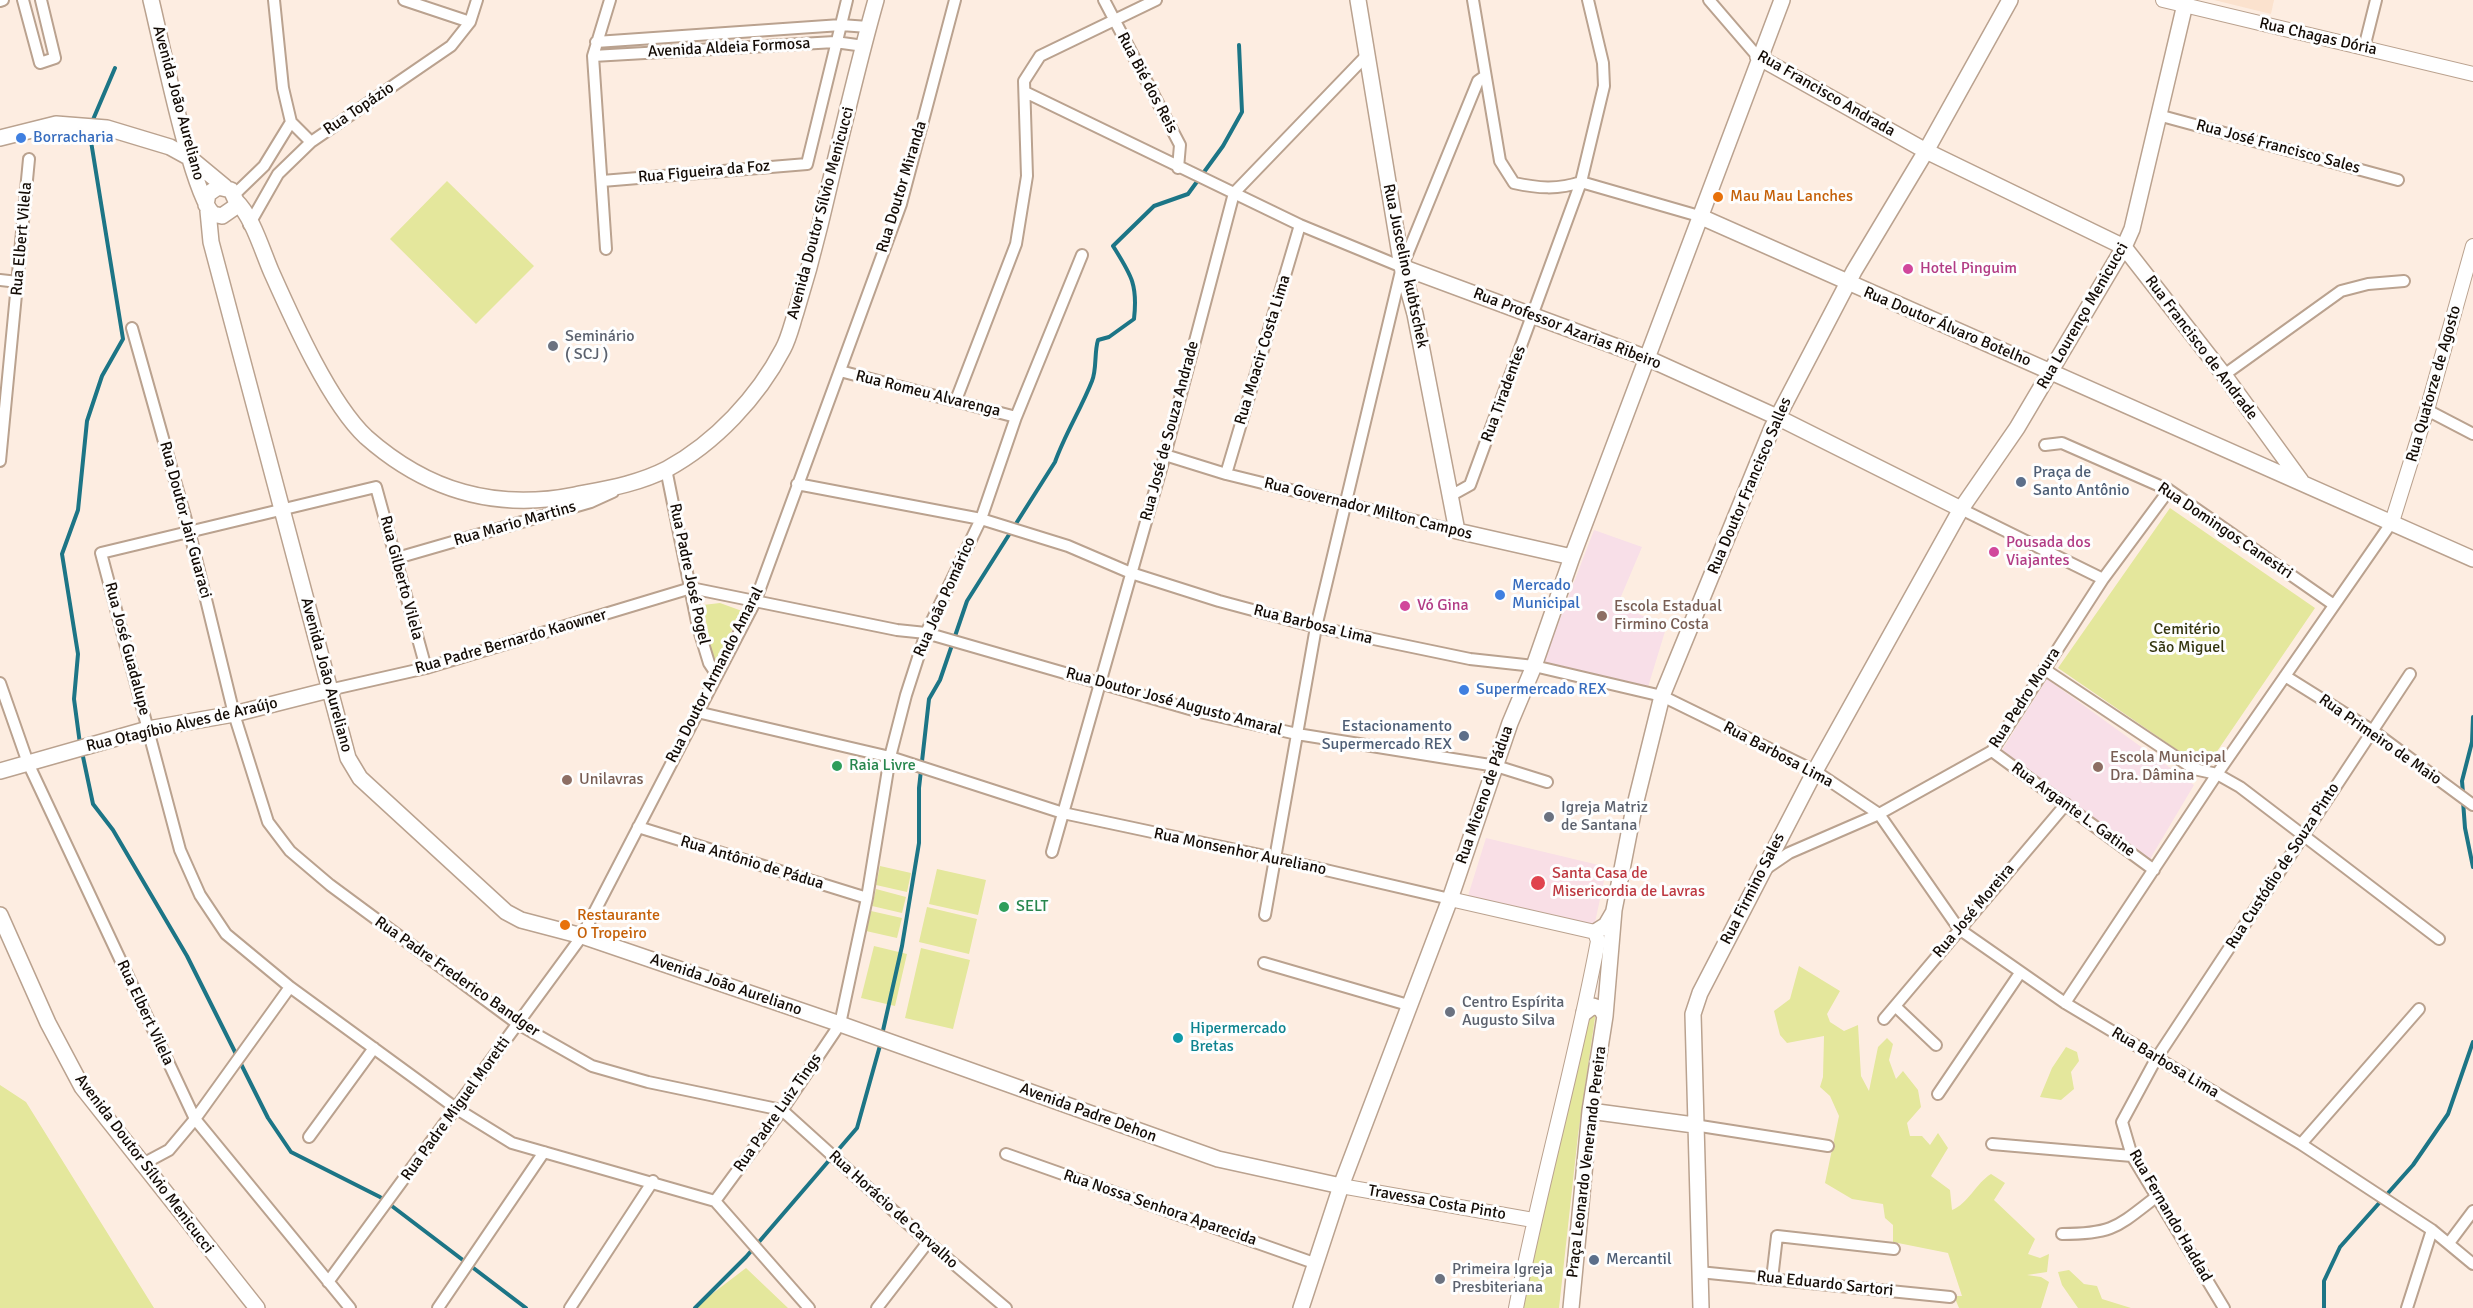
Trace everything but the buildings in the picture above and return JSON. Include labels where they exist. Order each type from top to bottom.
[{"type":"main road","name":"Avenida João Aureliano","points":[[151,0],[190,158],[223,204],[211,242],[329,690],[348,758],[360,778],[506,912],[521,920],[582,936],[840,1024]]},
{"type":"main road","name":"Avenida Doutor Sílvio Menicucci","points":[[0,138],[56,124],[107,128],[170,147],[190,158],[223,204],[245,210],[250,228],[280,292],[334,396],[363,434],[397,462],[434,483],[474,496],[515,502],[542,501],[629,484],[666,469],[720,429],[755,395],[784,347],[811,261],[876,0]]},
{"type":"main road","name":"Rua Juscelino kubtschek","points":[[1358,0],[1402,267],[1415,314],[1452,495],[1457,531]]},
{"type":"main road","name":"Rua Miceno de Pádua","points":[[1301,1308],[1341,1186],[1450,899],[1510,723],[1534,666],[1572,557],[1758,57],[1782,0]]},
{"type":"main road","name":"Rua Doutor Francisco Salles","points":[[1614,910],[1631,820],[1662,696],[1777,417],[1848,284],[1926,151],[2010,0]]},
{"type":"main road","name":"Rua Lourenço Menicucci","points":[[1961,509],[2017,428],[2124,247],[2132,229],[2185,2]]},
{"type":"main road","name":"Rua Francisco Andrada","points":[[1758,57],[1926,151]]},
{"type":"main road","name":"Rua Francisco de Andrade","points":[[1926,151],[2124,247],[2224,375],[2286,469],[2301,481],[2392,522]]},
{"type":"main road","name":"Rua Doutor Álvaro Botelho","points":[[1699,216],[2051,372],[2286,469]]},
{"type":"main road","name":"Rua Professor Azarias Ribeiro","points":[[1402,267],[1647,358],[1777,417],[1961,509]]},
{"type":"main road","name":"Rua Firmino Sales","points":[[1701,1308],[1693,1014],[1696,1004],[1762,870],[1815,771],[1961,509]]},
{"type":"main road","points":[[2392,522],[2473,559]]},
{"type":"main road","name":"Rua Governador Milton Campos","points":[[1457,531],[1572,557]]},
{"type":"main road","name":"Rua Otagíbio Alves de Araújo","points":[[0,771],[148,729],[234,714],[329,690]]},
{"type":"main road","points":[[1595,932],[1606,925],[1614,910]]},
{"type":"main road","name":"Praça Leonardo Venerando Pereira","points":[[1570,1308],[1590,1111],[1605,1016],[1614,910]]},
{"type":"main road","name":"Avenida Doutor Sílvio Menicucci","points":[[0,915],[48,1023],[82,1088],[256,1308]]},
{"type":"main road","points":[[1584,1013],[1593,1006],[1601,1008],[1605,1016]]},
{"type":"main road","name":"Avenida Padre Dehon","points":[[840,1024],[1218,1159],[1341,1186]]},
{"type":"main road","points":[[1590,1111],[1695,1125]]},
{"type":"street","points":[[23,0],[40,63],[55,58],[41,0]]},
{"type":"street","points":[[274,0],[283,88],[291,122],[311,142]]},
{"type":"street","points":[[404,0],[470,22]]},
{"type":"street","name":"Rua Topázio","points":[[250,228],[278,174],[311,142],[452,46],[470,22],[477,0]]},
{"type":"street","points":[[606,249],[593,56],[610,0]]},
{"type":"street","points":[[835,42],[847,0]]},
{"type":"street","name":"Rua Doutor Miranda","points":[[840,371],[901,204],[955,0]]},
{"type":"street","name":"Rua Bié dos Reis","points":[[1104,0],[1180,145],[1178,168]]},
{"type":"street","points":[[956,400],[1016,244],[1027,176],[1024,81],[1040,56],[1156,0]]},
{"type":"street","name":"Rua Doutor Álvaro Botelho","points":[[1473,0],[1500,161],[1514,183],[1536,188],[1568,186],[1581,182],[1699,216]]},
{"type":"street","name":"Rua Tiradentes","points":[[1452,495],[1470,485],[1581,182],[1604,86],[1603,63],[1588,0]]},
{"type":"street","name":"Rua Francisco Andrada","points":[[1709,0],[1741,41],[1758,57]]},
{"type":"street","name":"Rua Chagas Dória","points":[[2163,0],[2185,2],[2473,74]]},
{"type":"street","points":[[2364,48],[2376,0]]},
{"type":"street","name":"Avenida Aldeia Formosa","points":[[596,42],[841,25],[868,27]]},
{"type":"street","points":[[798,28],[799,44]]},
{"type":"street","points":[[749,32],[750,47]]},
{"type":"street","points":[[689,35],[691,50]]},
{"type":"street","points":[[644,39],[645,52]]},
{"type":"street","name":"Avenida Aldeia Formosa","points":[[593,56],[835,42],[864,46]]},
{"type":"street","name":"Rua Figueira da Foz","points":[[602,181],[807,164],[835,42]]},
{"type":"street","name":"Rua José de Souza Andrade","points":[[1052,852],[1165,455],[1234,193],[1366,56]]},
{"type":"street","points":[[1265,915],[1316,627],[1402,267],[1478,81],[1485,76]]},
{"type":"street","name":"Rua Professor Azarias Ribeiro","points":[[1025,92],[1178,168],[1300,225],[1402,267]]},
{"type":"street","name":"Rua José Francisco Sales","points":[[2158,115],[2398,180]]},
{"type":"street","points":[[223,204],[264,166],[291,122]]},
{"type":"street","name":"Rua Elbert Vilela","points":[[0,461],[3,402],[18,282],[29,159]]},
{"type":"street","points":[[264,166],[278,174]]},
{"type":"street","name":"Rua Moacir Costa Lima","points":[[1226,474],[1300,225]]},
{"type":"street","points":[[1395,228],[1408,235],[1417,230]]},
{"type":"street","name":"Rua Quatorze de Agosto","points":[[2392,522],[2427,410],[2473,246]]},
{"type":"street","name":"Rua João Pomárico","points":[[840,1024],[867,898],[890,757],[926,633],[981,519],[1016,417],[1082,255]]},
{"type":"street","points":[[0,280],[18,282]]},
{"type":"street","points":[[2224,375],[2341,291],[2368,284],[2404,281]]},
{"type":"street","points":[[1392,314],[1398,307],[1407,306],[1415,314]]},
{"type":"street","name":"Rua Doutor Jair Guaraci","points":[[132,327],[190,534],[234,714]]},
{"type":"street","name":"Rua Romeu Alvarenga","points":[[840,371],[1016,417]]},
{"type":"street","name":"Rua Doutor Armando Amaral","points":[[582,936],[755,602],[840,371]]},
{"type":"street","points":[[2427,410],[2473,434]]},
{"type":"street","name":"Rua Domingos Canestri","points":[[2044,445],[2062,443],[2169,490],[2334,605]]},
{"type":"street","name":"Rua Governador Milton Campos","points":[[1165,455],[1226,474],[1457,531]]},
{"type":"street","name":"Rua Padre José Pogel","points":[[666,469],[690,588],[709,663],[717,675]]},
{"type":"street","name":"Rua Mario Martins","points":[[397,558],[591,502],[629,484]]},
{"type":"street","name":"Rua Barbosa Lima","points":[[797,484],[981,519],[1068,546],[1131,573],[1219,602],[1316,627],[1470,659],[1534,666],[1662,696],[1815,771],[1879,814],[1959,929],[2065,1003],[2301,1144],[2432,1230],[2473,1264]]},
{"type":"street","name":"Rua Gilberto Vilela","points":[[282,510],[376,488],[426,668]]},
{"type":"street","name":"Rua Pedro Moura","points":[[1762,870],[1789,854],[1879,814],[1992,751],[2103,579],[2169,490]]},
{"type":"street","name":"Rua Professor Azarias Ribeiro","points":[[1961,509],[2103,579]]},
{"type":"street","points":[[190,534],[282,510]]},
{"type":"street","points":[[2065,1003],[2217,774],[2392,522]]},
{"type":"street","name":"Rua José Guadalupe","points":[[190,534],[101,553],[180,850],[200,895],[226,934],[290,987],[458,1108],[512,1143],[715,1201]]},
{"type":"street","name":"Rua Doutor José Augusto Amaral","points":[[690,588],[897,630],[926,633],[1100,683],[1123,692],[1297,734],[1496,766],[1547,782]]},
{"type":"street","name":"Rua Padre Bernardo Kaowner","points":[[329,690],[426,668],[690,588]]},
{"type":"street","points":[[2044,669],[2194,769],[2217,774],[2240,787],[2439,939]]},
{"type":"street","name":"Rua Custódio de Souza Pinto","points":[[2156,1059],[2410,674]]},
{"type":"street","name":"Rua Primeiro de Maio","points":[[2285,676],[2373,731],[2473,805]]},
{"type":"street","name":"Rua Elbert Vilela","points":[[0,683],[28,763],[195,1119],[350,1308]]},
{"type":"street","name":"Rua Monsenhor Aureliano","points":[[697,712],[890,757],[1063,813],[1274,858],[1595,932]]},
{"type":"street","name":"Rua Padre Frederico Bandger","points":[[234,714],[268,822],[290,851],[330,885],[518,1024],[592,1066],[648,1082],[782,1110]]},
{"type":"street","name":"Rua Argante L. Gatine","points":[[1992,751],[2154,870]]},
{"type":"street","name":"Rua José Moreira","points":[[1884,1019],[2066,804]]},
{"type":"street","name":"Rua Antônio de Pádua","points":[[638,827],[867,898]]},
{"type":"street","points":[[1777,842],[1781,851],[1789,854]]},
{"type":"street","name":"Praça Leonardo Venerando Pereira","points":[[1516,1308],[1533,1220],[1584,1013],[1598,941],[1595,932]]},
{"type":"street","name":"Rua Padre Miguel Moretti","points":[[328,1282],[458,1108],[582,936]]},
{"type":"street","points":[[1264,963],[1408,1005]]},
{"type":"street","points":[[1938,1094],[2020,973]]},
{"type":"street","points":[[141,1165],[170,1149],[195,1119],[290,987]]},
{"type":"street","points":[[1895,1006],[1936,1045]]},
{"type":"street","points":[[2301,1144],[2419,1009]]},
{"type":"street","name":"Rua Padre Luiz Tings","points":[[715,1201],[782,1110],[840,1024]]},
{"type":"street","points":[[309,1137],[374,1048]]},
{"type":"street","name":"Rua Fernando Haddad","points":[[2156,1059],[2122,1122],[2132,1156],[2224,1308]]},
{"type":"street","name":"Rua Horácio de Carvalho","points":[[782,1110],[928,1242],[1006,1308]]},
{"type":"street","points":[[1695,1125],[1828,1146]]},
{"type":"street","points":[[1992,1144],[2132,1156]]},
{"type":"street","points":[[438,1308],[544,1152]]},
{"type":"street","name":"Rua Nossa Senhora Aparecida","points":[[1006,1154],[1314,1263]]},
{"type":"street","points":[[570,1308],[653,1182]]},
{"type":"street","name":"Travessa Costa Pinto","points":[[1341,1186],[1533,1220]]},
{"type":"street","points":[[2062,1234],[2093,1234],[2115,1228],[2156,1197]]},
{"type":"street","points":[[715,1201],[809,1308]]},
{"type":"street","points":[[2449,1244],[2473,1211]]},
{"type":"street","points":[[2407,1308],[2432,1230]]},
{"type":"street","points":[[1772,1279],[1777,1236],[1894,1249]]},
{"type":"street","points":[[877,1308],[928,1242]]},
{"type":"street","name":"Rua Eduardo Sartori","points":[[1699,1272],[1950,1297]]},
{"type":"shaded area","points":[[2214,0],[2274,0],[2271,14]]},
{"type":"shaded area","name":"Escola Estadual Firmino Costa","points":[[1594,530],[1642,547],[1617,606],[1667,625],[1648,687],[1543,663]]},
{"type":"shaded area","name":"Escola Municipal Dra. Dâmina","points":[[2047,679],[2194,785],[2150,859],[2002,750]]},
{"type":"shaded area","name":"Santa Casa de Misericordia de Lavras","points":[[1486,838],[1607,867],[1594,927],[1467,899]]},
{"type":"green space","points":[[447,181],[534,266],[476,324],[390,239]]},
{"type":"green space","name":"Cemitério São Miguel","points":[[2170,508],[2315,608],[2205,769],[2058,668]]},
{"type":"green space","points":[[720,603],[742,611],[714,665],[703,605]]},
{"type":"green space","points":[[880,866],[911,873],[907,892],[876,885]]},
{"type":"green space","points":[[937,869],[986,880],[978,915],[929,904]]},
{"type":"green space","points":[[876,889],[906,897],[902,913],[872,906]]},
{"type":"green space","points":[[927,907],[977,919],[969,954],[919,942]]},
{"type":"green space","points":[[871,911],[902,918],[897,938],[866,931]]},
{"type":"green space","points":[[874,946],[907,954],[895,1006],[861,998]]},
{"type":"green space","points":[[921,948],[970,960],[953,1029],[905,1018]]},
{"type":"green space","points":[[1799,966],[1840,991],[1827,1014],[1830,1022],[1844,1031],[1858,1025],[1861,1076],[1869,1091],[1878,1047],[1887,1038],[1893,1044],[1889,1060],[1896,1079],[1903,1071],[1918,1090],[1921,1107],[1907,1123],[1910,1136],[1922,1136],[1930,1145],[1938,1133],[1948,1148],[1931,1176],[1950,1190],[1952,1210],[1963,1203],[1991,1174],[2005,1183],[1994,1200],[2035,1239],[2028,1254],[2040,1258],[2049,1254],[2047,1272],[2027,1275],[2041,1277],[2049,1282],[2041,1308],[1959,1308],[1954,1296],[1962,1296],[1948,1253],[1893,1242],[1893,1225],[1885,1218],[1883,1204],[1852,1199],[1825,1183],[1839,1116],[1830,1096],[1820,1087],[1823,1077],[1824,1036],[1787,1043],[1780,1035],[1774,1011],[1790,999]]},
{"type":"green space","points":[[1587,1011],[1596,1011],[1578,1135],[1559,1308],[1521,1308]]},
{"type":"green space","points":[[2066,1047],[2077,1052],[2079,1061],[2071,1072],[2074,1089],[2061,1100],[2040,1097],[2052,1068]]},
{"type":"green space","points":[[0,1085],[26,1102],[154,1308],[0,1308]]},
{"type":"green space","points":[[746,1268],[788,1308],[696,1308],[700,1303]]},
{"type":"green space","points":[[2069,1270],[2084,1284],[2097,1286],[2102,1299],[2131,1308],[2078,1308],[2062,1285],[2058,1272]]},
{"type":"waterway","points":[[882,1035],[902,946],[919,843],[919,788],[929,699],[940,680],[967,601],[1055,462],[1092,381],[1098,340],[1109,337],[1134,319],[1135,297],[1132,280],[1113,246],[1154,206],[1188,194],[1223,146],[1242,112],[1239,45]]},
{"type":"waterway","points":[[92,122],[115,68]]},
{"type":"waterway","points":[[80,744],[74,699],[78,654],[62,554],[78,510],[87,421],[102,376],[123,339],[89,129]]},
{"type":"waterway","points":[[2463,793],[2462,781],[2472,742],[2473,717]]},
{"type":"waterway","points":[[82,752],[93,804],[113,830],[187,956],[268,1118],[291,1152],[380,1197],[526,1308]]},
{"type":"waterway","points":[[2463,801],[2465,828],[2473,867]]},
{"type":"waterway","points":[[695,1308],[746,1257],[857,1128],[881,1042]]},
{"type":"waterway","points":[[2324,1308],[2324,1281],[2340,1247],[2413,1165],[2448,1114],[2473,1042]]},
{"type":"place","name":"Borracharia","points":[[21,138]]},
{"type":"place","name":"Mau Mau Lanches","points":[[1718,197]]},
{"type":"place","name":"Hotel Pinguim","points":[[1908,269]]},
{"type":"place","name":"Seminário ( SCJ )","points":[[553,346]]},
{"type":"place","name":"Praça de Santo Antônio","points":[[2021,482]]},
{"type":"place","name":"Pousada dos Viajantes","points":[[1994,552]]},
{"type":"place","name":"Mercado Municipal","points":[[1500,595]]},
{"type":"place","name":"Vó Gina","points":[[1405,606]]},
{"type":"place","name":"Escola Estadual Firmino Costa","points":[[1602,616]]},
{"type":"place","name":"Supermercado REX","points":[[1464,690]]},
{"type":"place","name":"Estacionamento Supermercado REX","points":[[1464,736]]},
{"type":"place","name":"Raia Livre","points":[[837,766]]},
{"type":"place","name":"Escola Municipal Dra. Dâmina","points":[[2098,767]]},
{"type":"place","name":"Unilavras","points":[[567,780]]},
{"type":"place","name":"Igreja Matriz de Santana","points":[[1549,817]]},
{"type":"place","name":"Santa Casa de Misericordia de Lavras","points":[[1538,883]]},
{"type":"place","name":"SELT","points":[[1004,907]]},
{"type":"place","name":"Restaurante O Tropeiro","points":[[565,925]]},
{"type":"place","name":"Centro Espírita Augusto Silva","points":[[1450,1012]]},
{"type":"place","name":"Hipermercado Bretas","points":[[1178,1038]]},
{"type":"place","name":"Mercantil","points":[[1594,1260]]},
{"type":"place","name":"Primeira Igreja Presbiteriana","points":[[1440,1279]]}]
